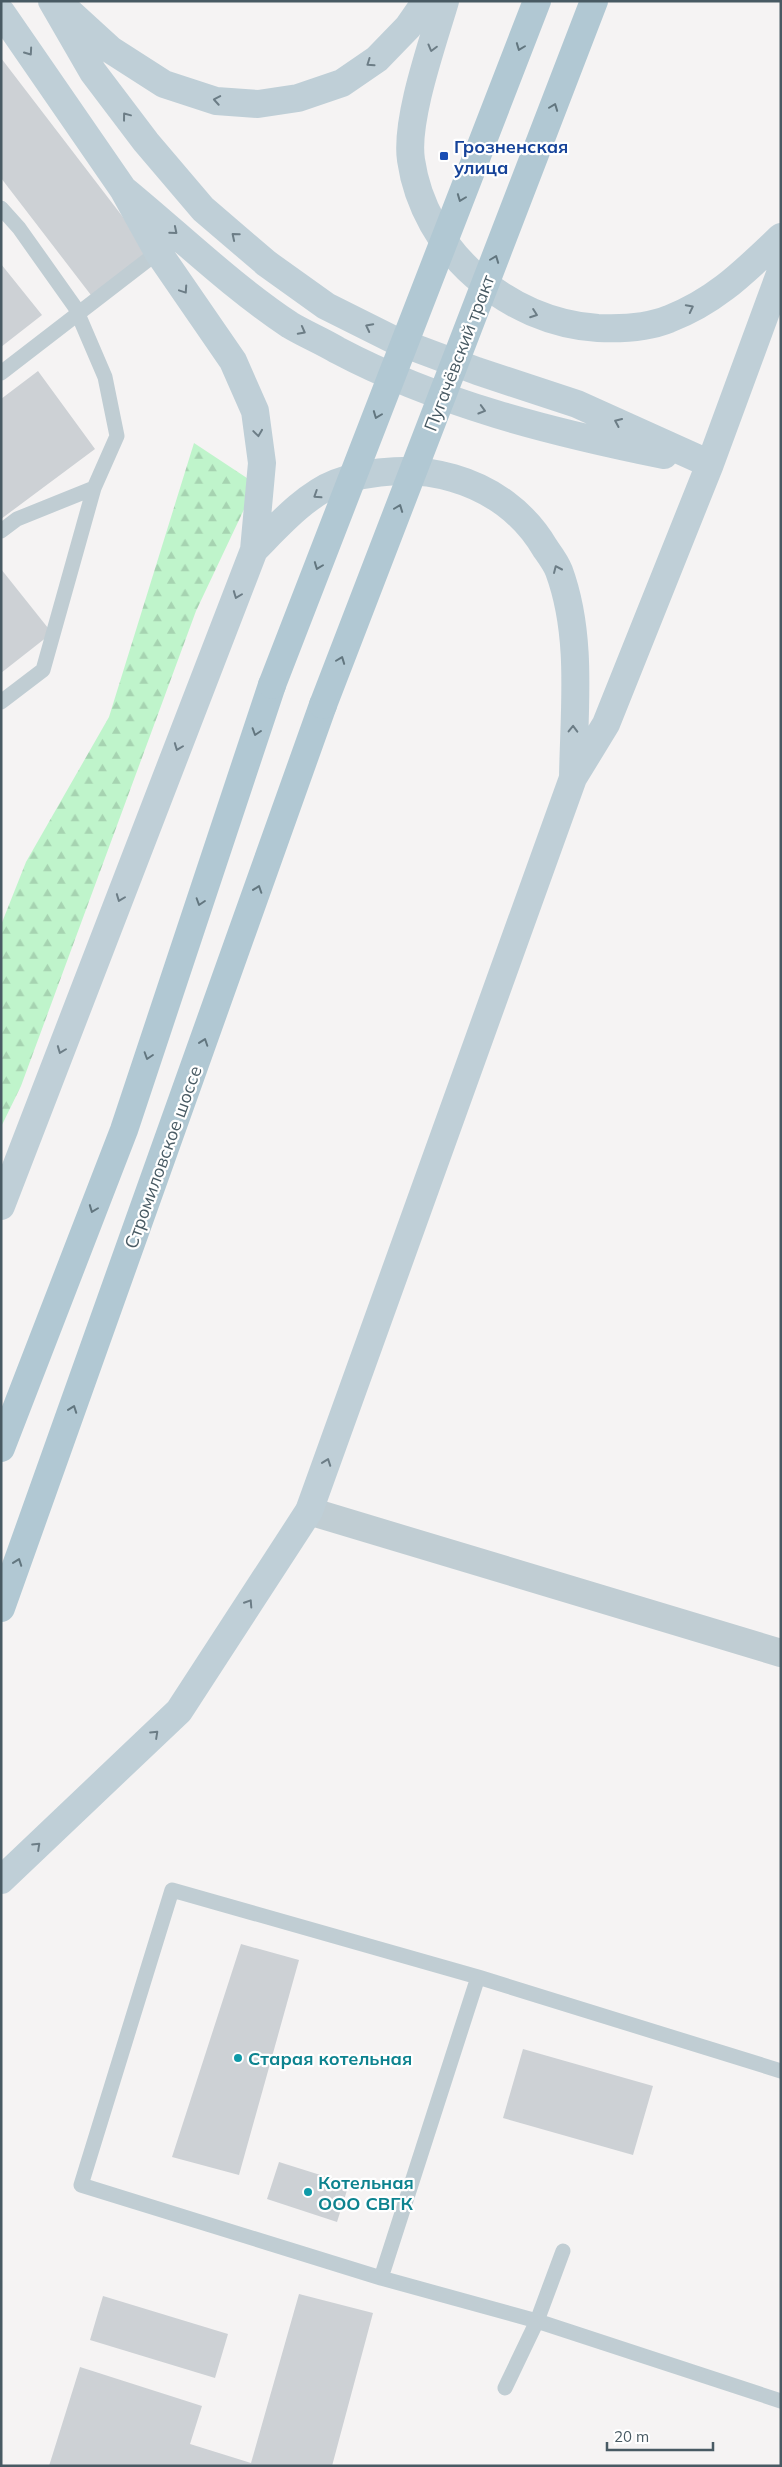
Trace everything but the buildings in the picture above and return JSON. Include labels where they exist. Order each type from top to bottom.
[{"type":"main road","points":[[52,1],[93,72],[146,142],[203,209],[266,263],[326,306],[394,340],[477,371],[577,404],[710,464]]},
{"type":"main road","points":[[58,1],[111,50],[164,84],[216,101],[258,104],[298,98],[342,83],[377,59],[408,27],[426,1]]},
{"type":"main road","points":[[444,1],[412,119],[410,158],[420,199],[447,247],[490,290],[529,313],[572,326],[622,329],[668,320],[721,293],[781,237]]},
{"type":"main road","points":[[1,1448],[124,1130],[272,685],[537,1]]},
{"type":"main road","name":"Пугачёвский тракт","points":[[323,705],[594,1]]},
{"type":"main road","points":[[1,12],[123,189],[158,252],[233,361],[255,411],[262,463],[254,550],[1,1206]]},
{"type":"main road","points":[[123,189],[239,288],[292,326],[367,366],[463,404],[573,437],[710,464]]},
{"type":"main road","points":[[1,1880],[180,1711],[309,1510],[572,778],[606,724],[710,464],[781,272]]},
{"type":"main road","points":[[254,550],[292,511],[327,488],[375,471],[420,471],[460,479],[496,496],[534,528],[558,570],[566,596],[570,614],[575,666],[572,778]]},
{"type":"main road","name":"Стромиловское шоссе","points":[[1,1608],[323,705]]},
{"type":"street","points":[[309,1510],[781,1653]]},
{"type":"lane","points":[[1,208],[19,228],[76,307],[105,377],[116,436],[94,488],[43,670],[1,702]]},
{"type":"lane","points":[[1,373],[79,315],[158,252]]},
{"type":"lane","points":[[1,531],[17,519],[94,488]]},
{"type":"lane","points":[[781,2071],[478,1977],[172,1890],[81,2185],[381,2278],[537,2321],[781,2402]]},
{"type":"lane","points":[[381,2278],[478,1977]]},
{"type":"lane","points":[[505,2388],[537,2321],[563,2251]]},
{"type":"green space","points":[[194,443],[256,484],[196,611],[21,1086],[1,1127],[1,925],[26,862],[109,717]]},
{"type":"place","name":"Грозненская улица","points":[[444,156]]},
{"type":"place","name":"Старая котельная","points":[[238,2058]]},
{"type":"place","name":"Котельная ООО СВГК","points":[[308,2192]]}]
